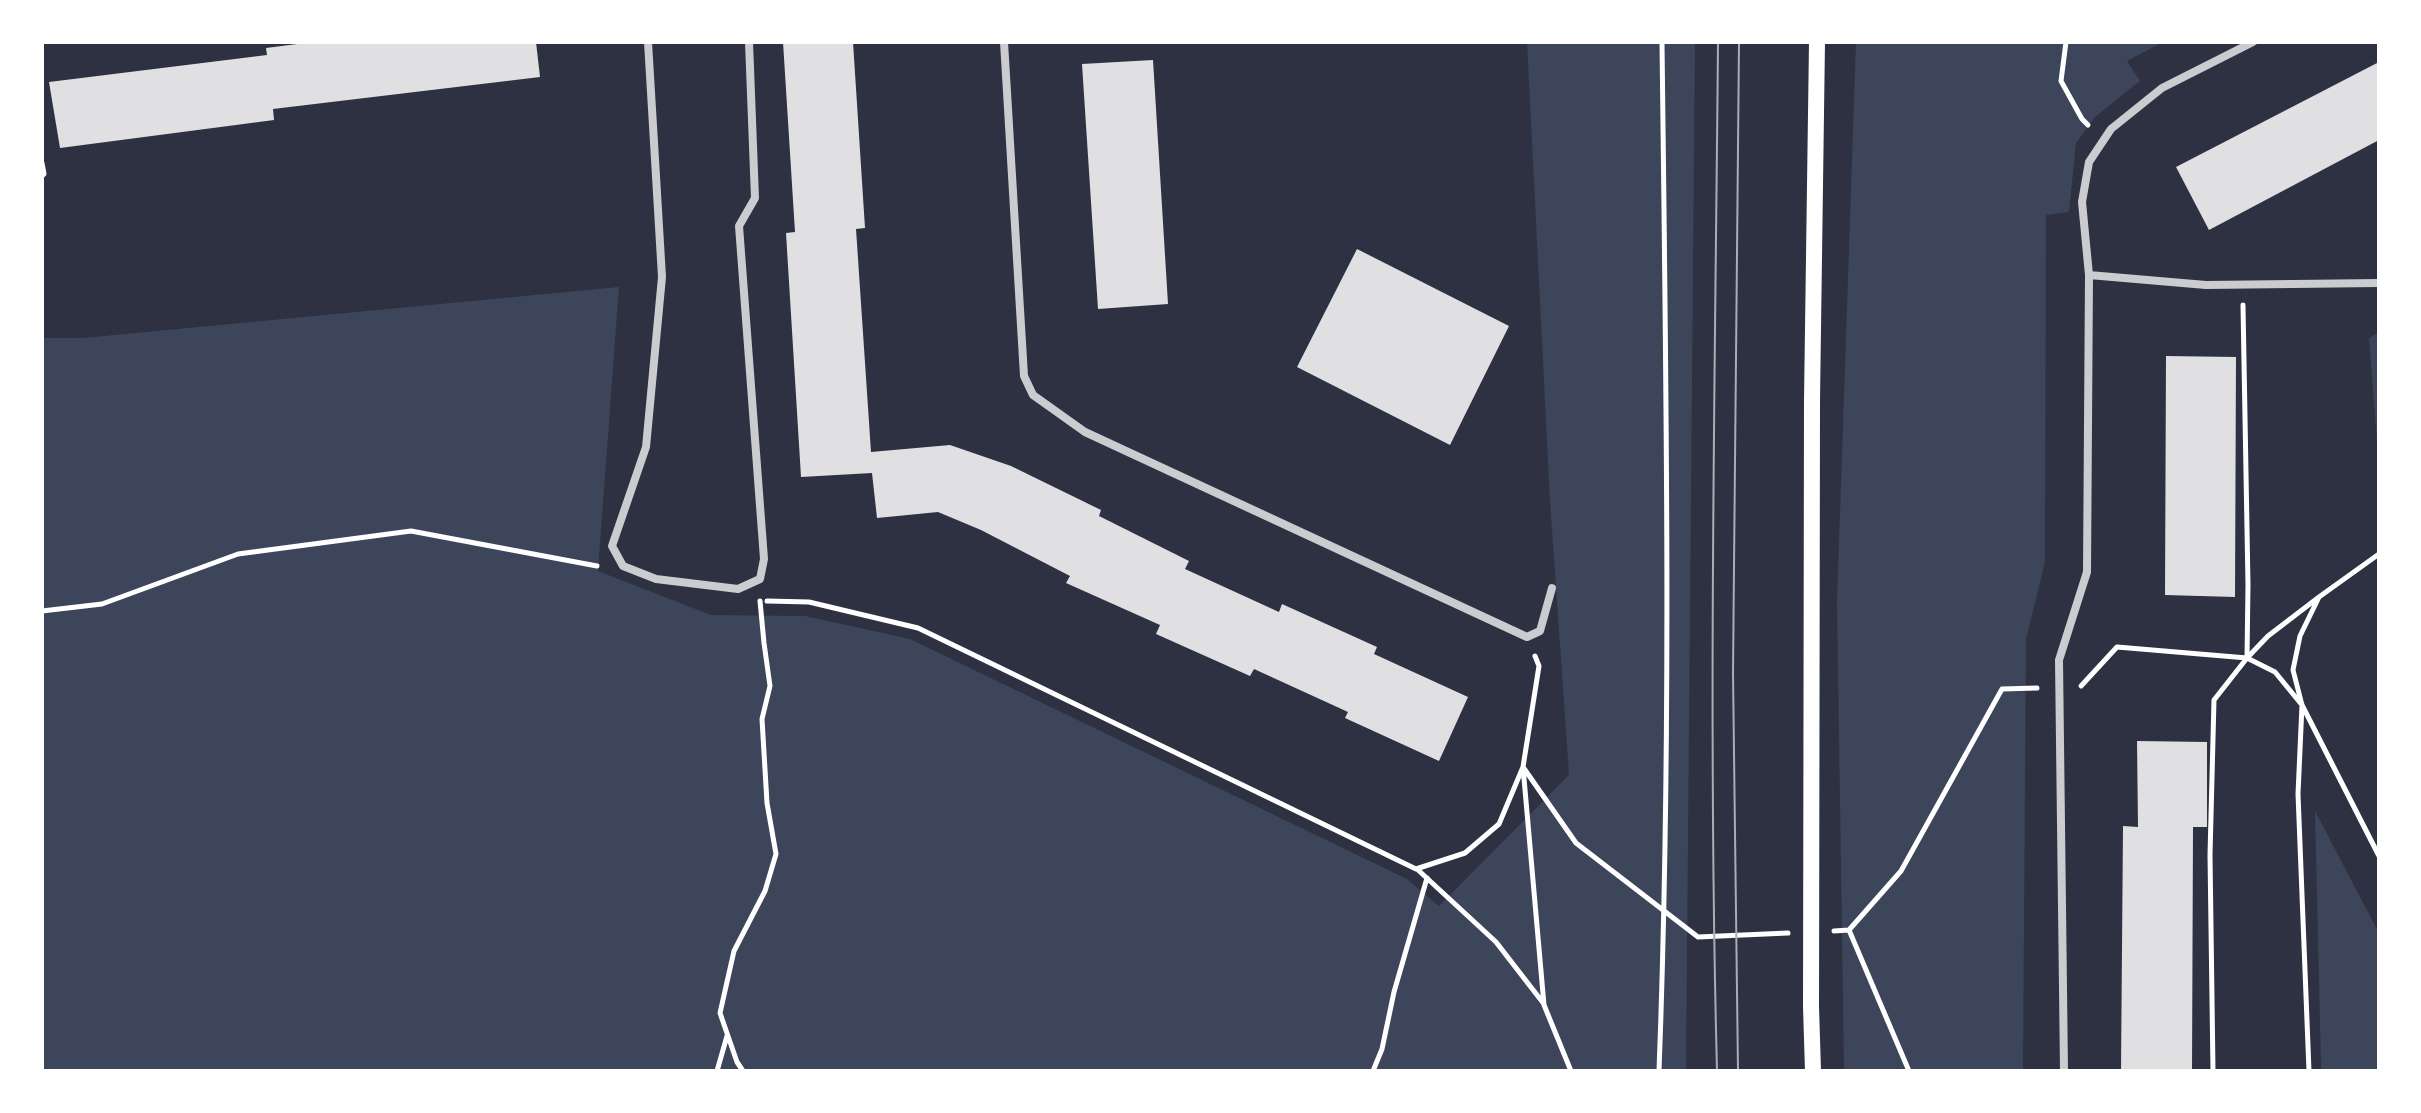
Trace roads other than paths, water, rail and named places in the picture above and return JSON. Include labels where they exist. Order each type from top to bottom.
[{"type":"main road","points":[[1813,1071],[1812,400],[1817,42]]},
{"type":"street","points":[[648,42],[662,277],[646,447],[612,546],[623,566],[656,579],[738,589],[760,579],[764,559],[739,226],[755,198],[749,42]]},
{"type":"street","points":[[1004,42],[1024,376],[1033,395],[1085,432],[1527,637],[1540,631],[1552,588]]},
{"type":"street","points":[[2064,1071],[2059,660],[2087,572],[2089,275],[2082,202],[2089,162],[2111,129],[2162,88],[2253,42]]},
{"type":"street","points":[[2089,275],[2206,285],[2379,283]]},
{"type":"tram line","points":[[1717,1071],[1713,685],[1718,42]]},
{"type":"tram line","points":[[1738,1071],[1733,673],[1739,42]]}]
